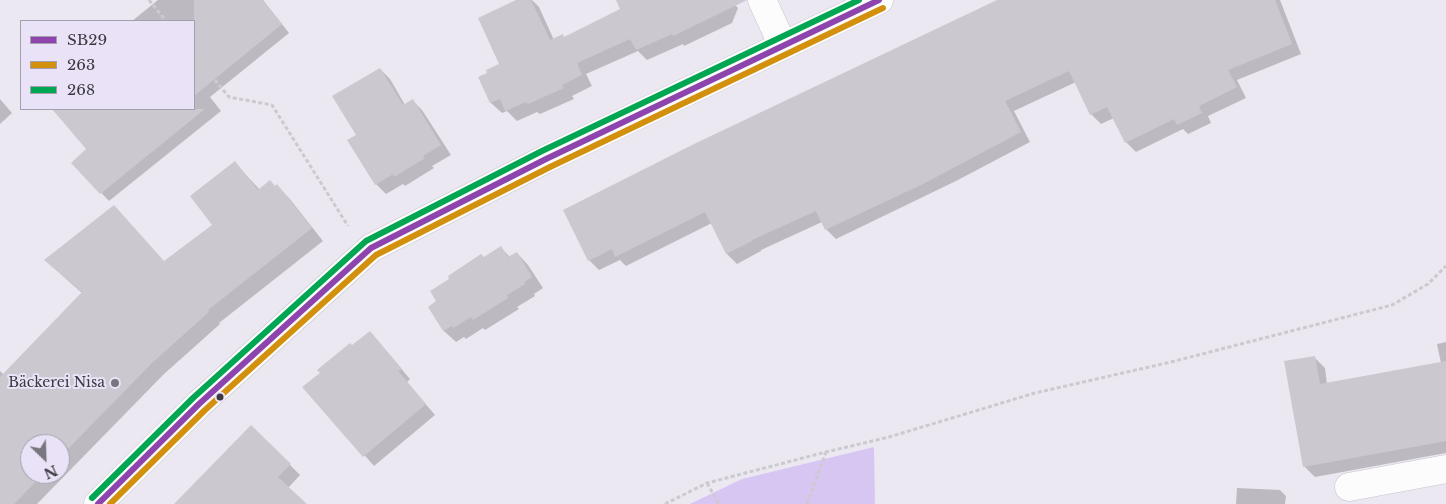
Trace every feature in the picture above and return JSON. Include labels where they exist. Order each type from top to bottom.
[{"type":"main road","points":[[762,0],[784,46]]},
{"type":"main road","points":[[98,504],[199,404],[371,248],[546,160],[880,0]]},
{"type":"main road","points":[[1348,487],[1446,469]]},
{"type":"path","points":[[149,0],[165,20]]},
{"type":"path","points":[[195,56],[229,97],[272,105],[365,253]]},
{"type":"path","points":[[665,504],[707,484],[889,437],[1035,393],[1171,362],[1392,306],[1428,284],[1446,266]]},
{"type":"path","points":[[807,504],[826,452]]},
{"type":"path","points":[[707,484],[719,504]]},
{"type":"shaded area","points":[[874,447],[875,504],[690,504],[742,479]]},
{"type":"building","points":[[194,0],[263,0],[282,24],[195,95]]},
{"type":"building","points":[[516,0],[531,0],[550,40],[563,34],[564,37],[620,9],[616,0],[747,0],[673,36],[672,34],[636,50],[630,39],[577,63],[582,75],[562,85],[564,88],[528,104],[526,102],[505,111],[500,99],[490,103],[478,77],[487,73],[486,70],[499,64],[478,18]]},
{"type":"building","points":[[997,0],[1275,0],[1292,44],[1228,70],[1237,87],[1199,106],[1202,113],[1177,125],[1174,119],[1125,143],[1107,107],[1090,115],[1069,71],[1005,101],[1021,132],[923,184],[825,230],[816,211],[726,254],[705,212],[615,257],[612,249],[588,261],[563,210],[692,145]]},
{"type":"building","points":[[380,68],[403,105],[413,99],[441,145],[423,156],[425,158],[394,177],[393,174],[375,185],[347,140],[356,135],[332,96]]},
{"type":"building","points":[[205,109],[100,194],[71,163],[86,149],[53,110]]},
{"type":"building","points":[[235,161],[258,190],[270,180],[275,186],[277,184],[312,228],[208,310],[209,312],[153,362],[70,447],[70,434],[20,434],[20,484],[33,484],[14,504],[0,504],[0,377],[82,292],[44,260],[114,205],[164,261],[212,225],[190,196]]},
{"type":"building","points":[[501,246],[508,257],[517,252],[532,277],[524,282],[525,284],[507,295],[508,298],[473,320],[471,317],[453,328],[452,326],[443,331],[428,307],[436,301],[430,291],[449,279],[448,276],[481,254],[484,257]]},
{"type":"building","points":[[370,331],[402,369],[398,371],[426,404],[363,457],[302,387],[320,373],[317,370],[350,343],[352,345]]},
{"type":"building","points":[[1315,356],[1320,384],[1446,361],[1446,441],[1303,467],[1284,361]]},
{"type":"building","points":[[251,425],[291,464],[278,477],[307,504],[174,504]]},
{"type":"transit line","name":"268","points":[[92,498],[193,398],[366,241],[542,151],[859,0]]},
{"type":"transit line","name":"SB29","points":[[98,504],[199,404],[371,248],[546,159],[879,0]]},
{"type":"transit line","name":"263","points":[[110,504],[205,410],[376,255],[550,167],[883,8]]},
{"type":"place","name":"Bäckerei Nisa","points":[[115,383]]}]
